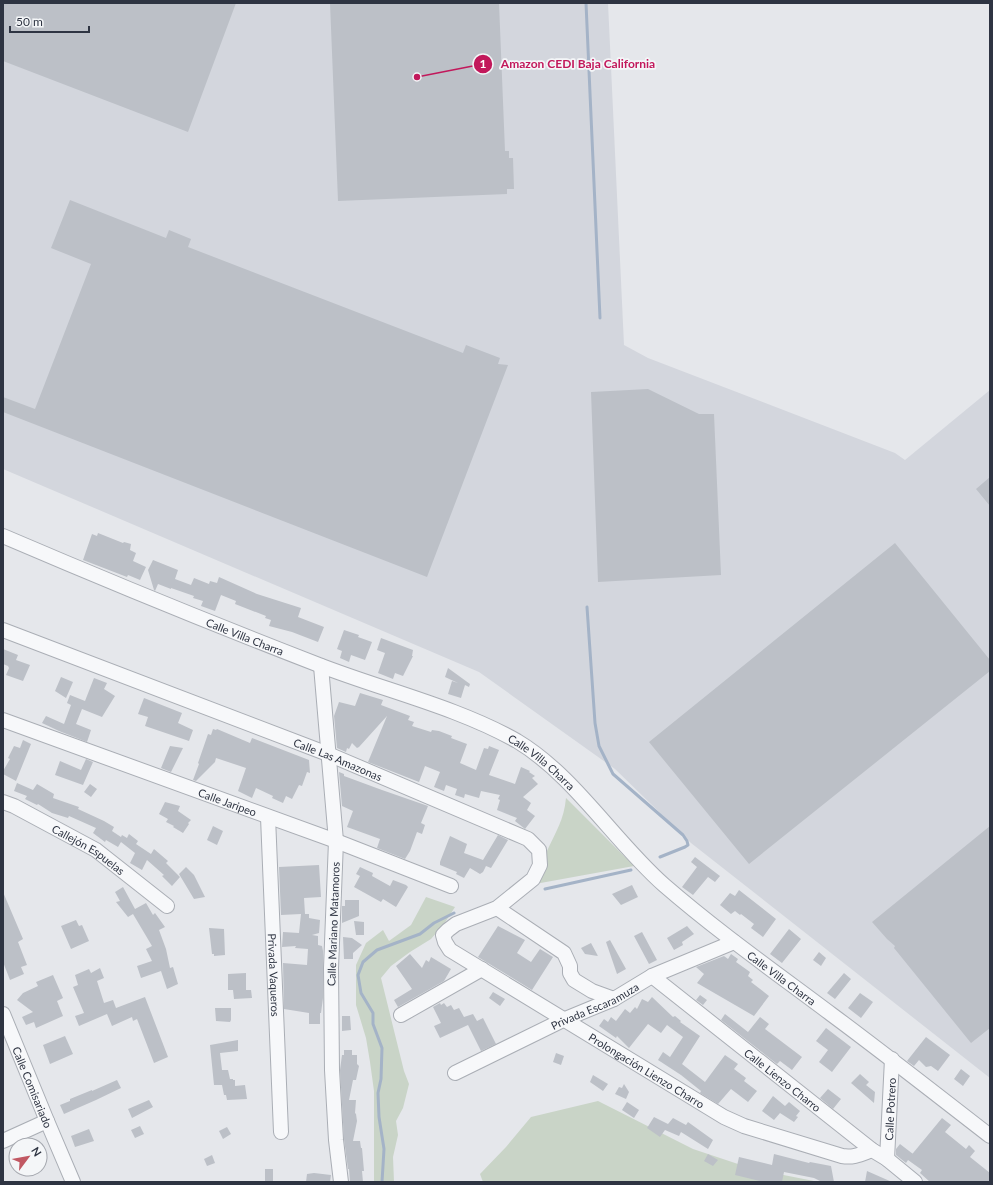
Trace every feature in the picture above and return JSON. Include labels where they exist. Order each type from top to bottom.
[{"type":"street","name":"Calle Villa Charra","points":[[3,536],[106,580],[321,666],[454,713],[516,741],[536,754],[580,796],[654,876],[734,942],[892,1059],[990,1136]]},
{"type":"street","name":"Calle Las Amazonas","points":[[3,630],[328,754],[528,839],[538,850],[540,865],[533,879],[497,908],[456,924],[443,935]]},
{"type":"street","name":"Calle Mariano Matamoros","points":[[321,666],[336,841],[331,968],[332,1062],[336,1140],[341,1182]]},
{"type":"street","name":"Calle Jaripeo","points":[[3,720],[336,841],[451,886]]},
{"type":"street","name":"Callejón Espuelas","points":[[3,802],[14,806],[96,850],[167,906]]},
{"type":"street","name":"Privada Vaqueros","points":[[268,817],[281,1132]]},
{"type":"street","points":[[497,908],[564,953],[570,966],[570,973],[574,980],[592,991],[614,999]]},
{"type":"street","name":"Prolongación Lienzo Charro","points":[[443,935],[450,950],[724,1118],[744,1126],[850,1158],[872,1150]]},
{"type":"street","name":"Privada Escaramuza","points":[[455,1073],[563,1020],[614,999],[652,976],[734,942]]},
{"type":"street","points":[[401,1015],[482,969]]},
{"type":"street","name":"Calle Lienzo Charro","points":[[652,976],[872,1150],[916,1182]]},
{"type":"street","name":"Calle Comisariado","points":[[3,1014],[73,1182]]},
{"type":"street","name":"Calle Potrero","points":[[887,1160],[892,1059]]},
{"type":"street","points":[[3,1140],[47,1121]]},
{"type":"shaded area","points":[[3,3],[608,3],[624,345],[648,358],[895,453],[905,460],[990,390],[990,1078],[691,843],[615,769],[479,672],[3,469]]},
{"type":"shaded area","points":[[566,798],[634,866],[535,884],[561,819]]},
{"type":"shaded area","points":[[426,897],[455,907],[444,924],[431,939],[391,966],[381,978],[404,1071],[409,1084],[403,1108],[396,1121],[398,1135],[393,1157],[394,1182],[374,1182],[374,1091],[366,1038],[356,1005],[356,965],[366,943],[383,930],[389,941],[411,925]]},
{"type":"shaded area","points":[[598,1101],[693,1149],[753,1169],[819,1182],[483,1182],[480,1174],[506,1147],[531,1117]]},
{"type":"building","points":[[3,3],[236,3],[188,132],[3,61]]},
{"type":"building","points":[[330,3],[499,3],[505,151],[509,151],[509,158],[513,158],[514,189],[507,189],[507,194],[338,201]]},
{"type":"building","points":[[70,200],[166,238],[169,230],[191,239],[188,247],[463,353],[466,345],[500,358],[498,364],[508,365],[427,577],[3,412],[3,397],[35,409],[91,264],[51,248]]},
{"type":"building","points":[[648,389],[699,414],[714,414],[721,575],[598,582],[591,392]]},
{"type":"building","points":[[990,477],[990,506],[976,489]]},
{"type":"building","points":[[98,533],[123,543],[131,544],[130,550],[136,553],[133,561],[146,567],[140,580],[128,575],[127,577],[83,560],[92,534],[97,536]]},
{"type":"building","points":[[895,543],[990,660],[990,671],[749,864],[649,742]]},
{"type":"building","points":[[153,560],[178,570],[175,579],[191,585],[194,578],[209,584],[210,581],[217,583],[219,577],[257,594],[301,608],[298,617],[324,627],[318,642],[292,632],[269,626],[271,620],[265,618],[266,616],[235,604],[236,601],[221,595],[215,611],[201,606],[203,601],[193,598],[194,596],[171,588],[158,584],[155,591],[148,570]]},
{"type":"building","points":[[344,630],[359,635],[358,637],[372,642],[365,660],[351,655],[349,662],[340,658],[342,651],[337,649]]},
{"type":"building","points":[[381,638],[413,650],[413,656],[403,676],[395,673],[393,679],[378,673],[385,653],[377,650]]},
{"type":"building","points":[[3,649],[18,655],[16,660],[30,665],[23,681],[6,675],[9,668],[3,664]]},
{"type":"building","points":[[448,668],[470,684],[469,687],[465,685],[461,698],[448,694],[452,681],[458,683],[445,677]]},
{"type":"building","points":[[61,677],[73,682],[66,698],[55,691]]},
{"type":"building","points":[[94,678],[107,683],[104,689],[115,696],[102,717],[82,709],[76,724],[91,730],[87,742],[42,723],[46,716],[64,724],[71,705],[67,703],[70,695],[85,701]]},
{"type":"building","points":[[360,693],[383,700],[381,705],[410,716],[408,720],[414,722],[412,726],[431,732],[432,730],[439,731],[452,736],[451,738],[467,744],[460,763],[476,770],[484,748],[488,749],[489,746],[499,750],[489,775],[515,784],[521,767],[530,771],[529,772],[535,776],[532,778],[538,784],[523,797],[531,803],[527,810],[535,816],[525,829],[515,821],[517,818],[497,810],[500,795],[481,791],[479,798],[465,794],[464,798],[455,795],[457,789],[446,785],[444,791],[434,787],[440,772],[425,766],[419,782],[368,762],[387,716],[359,747],[357,748],[352,743],[349,749],[347,748],[346,752],[337,748],[334,716],[339,702],[355,706]]},
{"type":"building","points":[[144,698],[182,713],[178,723],[193,730],[189,741],[145,726],[148,717],[138,714]]},
{"type":"building","points":[[213,729],[217,729],[250,743],[252,738],[309,760],[310,773],[307,772],[302,786],[299,785],[292,799],[286,796],[283,803],[272,798],[273,796],[256,788],[252,798],[238,791],[246,768],[216,758],[215,762],[196,781],[193,780],[208,734],[211,735]]},
{"type":"building","points":[[23,740],[31,744],[16,781],[3,774],[3,771],[10,759],[8,758],[14,746],[20,748]]},
{"type":"building","points":[[170,746],[183,748],[171,772],[161,768]]},
{"type":"building","points":[[86,759],[93,762],[83,785],[55,775],[60,761],[81,770]]},
{"type":"building","points":[[339,772],[344,774],[344,776],[428,806],[421,823],[425,825],[422,834],[417,832],[410,851],[405,859],[377,848],[380,839],[347,827],[353,811],[342,806]]},
{"type":"building","points":[[17,783],[33,790],[37,784],[54,794],[53,798],[79,807],[78,809],[114,827],[112,831],[121,837],[122,835],[127,838],[129,834],[138,841],[136,844],[151,854],[154,849],[168,861],[166,863],[180,877],[172,886],[162,876],[164,875],[147,860],[142,870],[130,863],[135,853],[121,842],[118,847],[106,840],[105,842],[93,833],[96,828],[69,816],[68,818],[52,813],[38,804],[37,805],[25,799],[27,796],[14,791]]},
{"type":"building","points":[[90,784],[97,789],[91,797],[84,792]]},
{"type":"building","points":[[165,802],[180,806],[178,811],[191,820],[183,833],[166,822],[168,819],[159,814]]},
{"type":"building","points":[[213,826],[223,831],[217,845],[207,840]]},
{"type":"building","points":[[990,826],[990,1028],[971,1043],[894,948],[895,946],[872,922]]},
{"type":"building","points":[[498,835],[508,840],[491,868],[486,866],[480,874],[470,868],[464,878],[456,874],[457,872],[440,865],[450,836],[467,844],[464,853],[483,860]]},
{"type":"building","points":[[695,857],[720,876],[715,882],[708,877],[693,895],[682,887],[697,867],[691,862]]},
{"type":"building","points":[[319,865],[321,897],[304,898],[305,914],[309,914],[309,918],[320,920],[319,933],[312,935],[318,936],[318,945],[322,946],[323,951],[323,998],[320,1013],[320,1024],[309,1024],[309,1013],[284,1009],[283,963],[307,965],[308,949],[295,948],[296,946],[282,947],[283,932],[299,933],[301,914],[281,915],[279,867]]},
{"type":"building","points":[[186,867],[194,875],[205,897],[194,899],[179,874]]},
{"type":"building","points":[[360,867],[373,873],[372,876],[390,886],[393,880],[408,887],[396,907],[383,899],[381,902],[354,887],[360,876],[356,874]]},
{"type":"building","points":[[632,885],[638,897],[621,905],[612,894]]},
{"type":"building","points":[[123,887],[135,909],[146,903],[153,915],[155,913],[165,927],[159,930],[166,949],[170,968],[173,967],[178,984],[167,989],[161,971],[141,978],[137,966],[152,961],[146,949],[152,946],[133,914],[128,917],[116,902],[120,901],[115,892]]},
{"type":"building","points":[[739,890],[776,919],[763,937],[751,928],[754,924],[741,914],[740,915],[735,911],[731,914],[720,905],[730,893],[735,896]]},
{"type":"building","points":[[3,892],[23,939],[18,942],[27,965],[21,967],[24,974],[10,980],[3,962]]},
{"type":"building","points":[[345,900],[359,900],[359,916],[342,923],[342,906],[345,906]]},
{"type":"building","points":[[76,920],[79,926],[82,925],[89,941],[71,949],[61,926]]},
{"type":"building","points":[[354,921],[364,922],[364,935],[356,935]]},
{"type":"building","points":[[498,926],[525,940],[517,953],[531,962],[540,949],[553,957],[532,990],[478,957]]},
{"type":"building","points":[[687,926],[694,934],[682,942],[683,945],[674,950],[667,938]]},
{"type":"building","points":[[209,928],[224,929],[225,955],[214,956],[214,954],[212,954]]},
{"type":"building","points":[[789,929],[801,939],[782,963],[770,954]]},
{"type":"building","points":[[642,932],[657,960],[649,964],[634,936]]},
{"type":"building","points":[[343,937],[352,938],[362,945],[353,953],[353,959],[344,959]]},
{"type":"building","points":[[610,940],[626,969],[617,974],[606,942]]},
{"type":"building","points":[[591,943],[598,956],[585,954],[581,948]]},
{"type":"building","points":[[819,952],[826,958],[821,966],[813,960]]},
{"type":"building","points":[[410,954],[422,968],[426,960],[429,962],[431,957],[451,969],[444,981],[398,1007],[394,1000],[412,989],[396,966]]},
{"type":"building","points":[[731,954],[738,959],[736,962],[750,972],[748,976],[753,980],[751,982],[769,996],[754,1016],[697,983],[704,974],[696,967],[724,956],[728,959]]},
{"type":"building","points":[[100,968],[104,978],[97,981],[104,1003],[113,1000],[116,1008],[145,997],[168,1057],[154,1063],[137,1019],[133,1021],[132,1017],[112,1026],[107,1014],[79,1026],[75,1016],[84,1013],[73,987],[78,985],[75,975],[89,969],[91,973]]},
{"type":"building","points":[[246,973],[246,990],[251,990],[252,998],[234,999],[233,990],[228,990],[228,974]]},
{"type":"building","points":[[844,973],[851,979],[835,999],[827,993]]},
{"type":"building","points":[[53,975],[63,998],[57,1001],[63,1016],[36,1028],[34,1022],[26,1025],[22,1017],[33,1012],[17,1000],[23,993],[38,986],[36,982]]},
{"type":"building","points":[[493,992],[505,999],[500,1006],[489,998]]},
{"type":"building","points":[[860,993],[873,1002],[861,1018],[848,1008]]},
{"type":"building","points":[[700,995],[707,1000],[703,1005],[696,1000]]},
{"type":"building","points":[[652,997],[673,1017],[675,1016],[681,1021],[680,1022],[700,1036],[682,1064],[705,1082],[725,1055],[738,1064],[734,1069],[746,1078],[744,1081],[757,1091],[748,1102],[731,1089],[718,1104],[700,1093],[701,1091],[681,1075],[658,1060],[663,1052],[670,1057],[683,1037],[667,1025],[661,1033],[648,1024],[629,1048],[617,1036],[616,1038],[599,1026],[604,1019],[608,1022],[611,1017],[616,1021],[625,1009],[630,1013],[635,1007],[637,1009],[642,999],[648,1002]]},
{"type":"building","points":[[440,1003],[441,1005],[444,1003],[447,1007],[451,1005],[454,1010],[459,1008],[464,1017],[473,1014],[477,1021],[483,1018],[496,1044],[481,1051],[468,1025],[440,1038],[434,1026],[441,1023],[433,1007]]},
{"type":"building","points":[[215,1008],[231,1008],[230,1022],[216,1021]]},
{"type":"building","points":[[725,1014],[748,1032],[760,1017],[769,1024],[765,1029],[802,1057],[792,1070],[780,1061],[777,1064],[721,1020]]},
{"type":"building","points":[[342,1016],[350,1016],[351,1030],[342,1031]]},
{"type":"building","points":[[826,1028],[851,1047],[832,1072],[819,1062],[828,1050],[816,1041]]},
{"type":"building","points":[[65,1036],[73,1054],[50,1064],[43,1045]]},
{"type":"building","points":[[926,1037],[950,1055],[938,1071],[931,1066],[926,1067],[919,1060],[914,1066],[907,1061]]},
{"type":"building","points":[[238,1040],[238,1051],[220,1053],[222,1070],[228,1070],[230,1079],[235,1080],[235,1086],[245,1085],[247,1099],[227,1100],[226,1095],[224,1095],[222,1085],[214,1085],[210,1045]]},
{"type":"building","points":[[344,1050],[352,1050],[352,1055],[357,1055],[357,1064],[359,1066],[356,1080],[353,1080],[349,1100],[356,1100],[355,1113],[357,1121],[353,1141],[360,1141],[362,1148],[364,1171],[362,1171],[363,1182],[350,1182],[348,1169],[344,1139],[340,1070]]},
{"type":"building","points":[[556,1053],[564,1056],[561,1065],[553,1062]]},
{"type":"building","points":[[961,1069],[970,1076],[963,1086],[954,1079]]},
{"type":"building","points":[[860,1074],[869,1082],[866,1085],[875,1092],[874,1103],[851,1083]]},
{"type":"building","points":[[593,1075],[608,1084],[603,1091],[590,1082]]},
{"type":"building","points":[[117,1080],[121,1088],[64,1114],[60,1105],[70,1101],[70,1099]]},
{"type":"building","points":[[624,1084],[629,1092],[626,1099],[615,1094],[619,1087],[622,1088]]},
{"type":"building","points":[[828,1089],[841,1099],[833,1109],[820,1098]]},
{"type":"building","points":[[773,1096],[785,1106],[789,1102],[800,1111],[794,1122],[780,1113],[774,1120],[762,1111]]},
{"type":"building","points":[[149,1100],[153,1107],[132,1118],[128,1109]]},
{"type":"building","points":[[627,1102],[639,1110],[634,1118],[622,1110]]},
{"type":"building","points":[[654,1117],[668,1124],[673,1118],[686,1125],[688,1122],[713,1140],[708,1149],[681,1132],[679,1136],[665,1130],[660,1137],[647,1128]]},
{"type":"building","points":[[942,1118],[951,1125],[945,1132],[966,1149],[969,1145],[975,1151],[970,1157],[990,1173],[990,1182],[930,1182],[920,1173],[922,1170],[908,1160],[906,1163],[896,1155],[896,1149],[900,1144],[913,1154]]},
{"type":"building","points":[[140,1126],[144,1134],[135,1138],[131,1130]]},
{"type":"building","points":[[227,1127],[231,1134],[223,1139],[219,1131]]},
{"type":"building","points":[[89,1129],[94,1141],[75,1147],[71,1136]]},
{"type":"building","points":[[708,1154],[718,1160],[713,1166],[704,1161]]},
{"type":"building","points":[[774,1154],[809,1163],[831,1166],[834,1182],[822,1182],[814,1178],[784,1172],[782,1182],[764,1182],[735,1175],[739,1157],[772,1165]]},
{"type":"building","points":[[212,1155],[215,1163],[207,1166],[204,1159]]},
{"type":"building","points":[[265,1169],[273,1169],[273,1182],[265,1182]]},
{"type":"building","points":[[867,1171],[892,1182],[865,1182]]},
{"type":"building","points":[[314,1173],[331,1175],[330,1182],[306,1182],[307,1174]]},
{"type":"waterway","points":[[586,3],[600,318]]},
{"type":"waterway","points":[[587,607],[595,723],[599,746],[613,774],[683,835],[687,841],[688,845],[685,847],[660,857]]},
{"type":"waterway","points":[[545,889],[631,870]]},
{"type":"waterway","points":[[382,1182],[384,1149],[379,1117],[378,1093],[381,1079],[382,1048],[373,1024],[373,1013],[361,993],[358,975],[363,962],[377,950],[420,934],[434,923],[454,913]]},
{"type":"place","name":"Amazon CEDI Baja California","points":[[417,77]]}]
